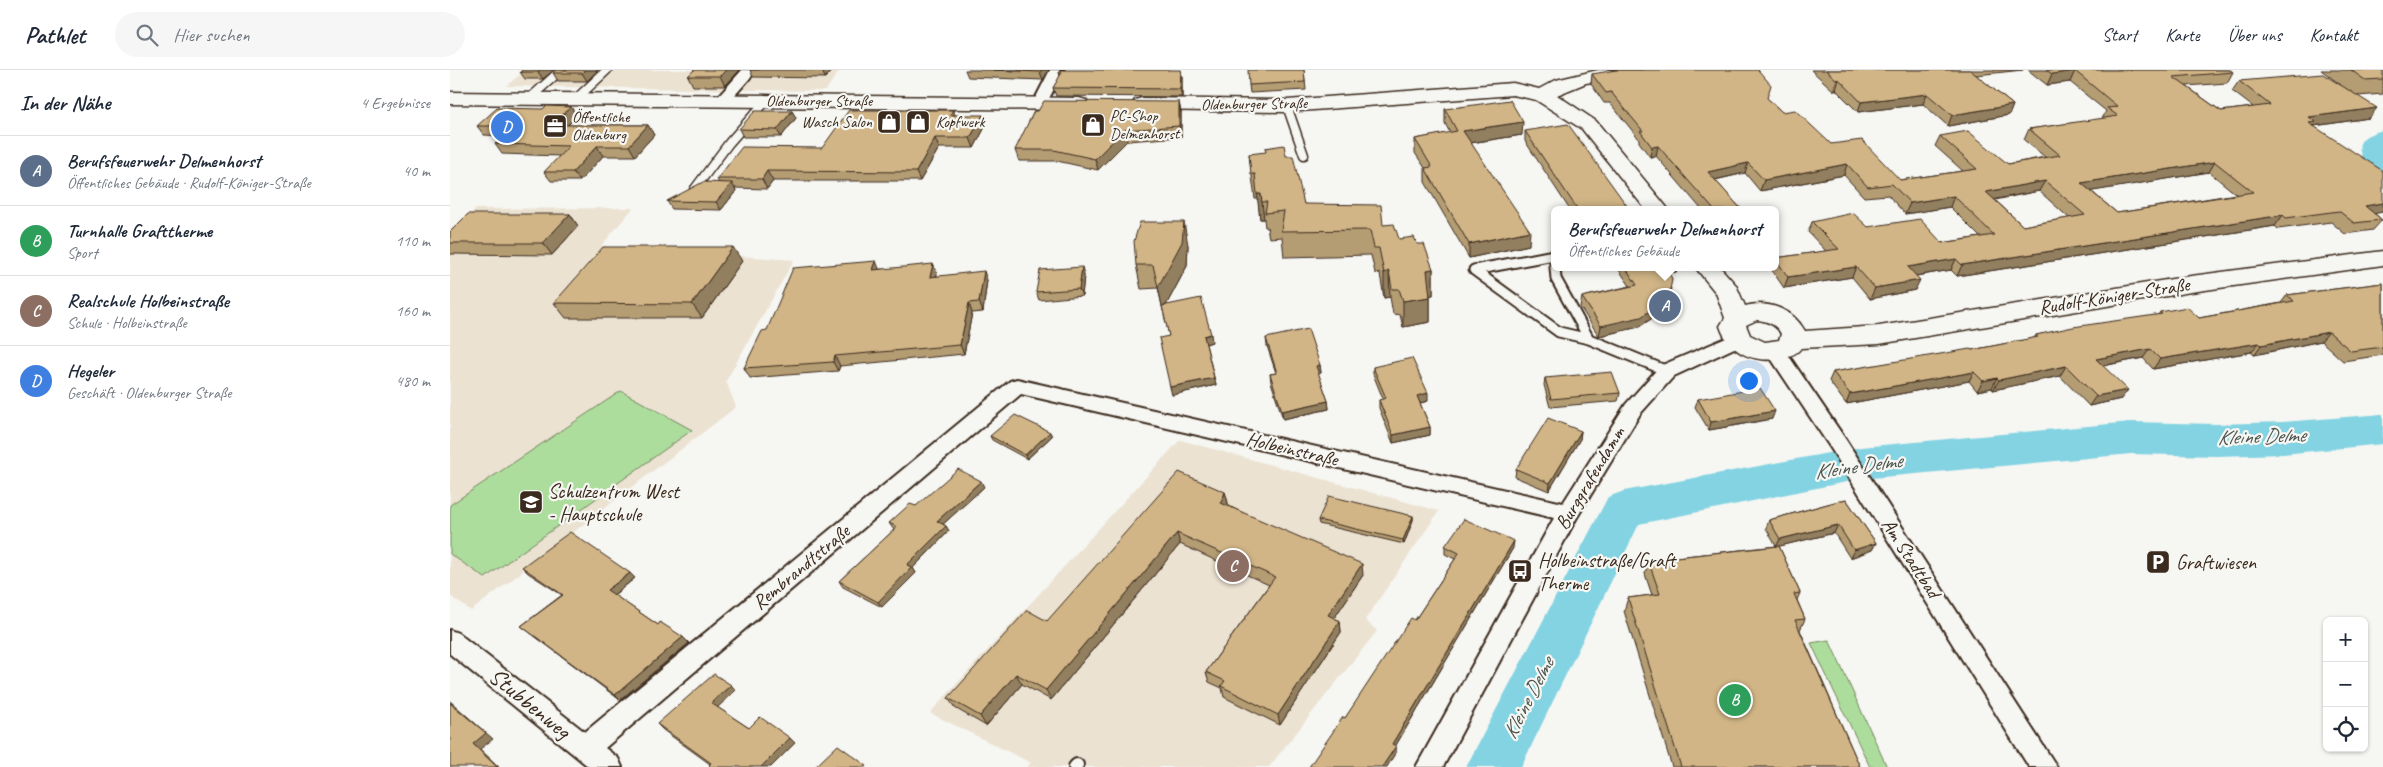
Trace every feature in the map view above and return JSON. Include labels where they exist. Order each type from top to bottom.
[{"type":"main road","points":[[1542,95],[1563,84],[1584,78],[1633,70]]},
{"type":"main road","name":"Oldenburger Straße","points":[[1119,104],[1287,106],[1512,89],[1542,95]]},
{"type":"main road","points":[[1542,95],[1589,125],[1655,206]]},
{"type":"main road","name":"Oldenburger Straße","points":[[450,98],[1099,104]]},
{"type":"main road","name":"Rudolf-Königer-Straße","points":[[1737,329],[1757,350],[1786,340],[1907,331],[2161,288],[2383,258]]},
{"type":"main road","points":[[1710,271],[1727,291],[1737,329]]},
{"type":"main road","points":[[1727,291],[1746,299],[1766,313],[1783,320],[1786,340]]},
{"type":"main road","points":[[1737,329],[1746,313],[1766,313]]},
{"type":"street","points":[[723,100],[750,70]]},
{"type":"street","points":[[1040,103],[1057,70]]},
{"type":"street","name":"Burggrafendamm","points":[[1429,767],[1568,513],[1633,409],[1667,371],[1737,329]]},
{"type":"street","name":"Am Stadtbad","points":[[1786,340],[1839,445],[2044,767]]},
{"type":"street","name":"Holbeinstraße","points":[[1017,386],[1568,513]]},
{"type":"street","name":"Rembrandtstraße","points":[[585,748],[1017,386]]},
{"type":"street","name":"Stubbenweg","points":[[450,640],[610,767]]},
{"type":"lane","points":[[529,99],[561,70]]},
{"type":"lane","points":[[576,99],[607,70]]},
{"type":"lane","points":[[694,190],[729,143],[766,101]]},
{"type":"lane","points":[[1287,106],[1304,155]]},
{"type":"lane","points":[[1551,255],[1474,270],[1559,332],[1589,339],[1667,371]]},
{"type":"lane","points":[[1555,271],[1556,279],[1589,339]]},
{"type":"shaded area","points":[[526,70],[840,70],[825,91],[506,86]]},
{"type":"shaded area","name":"Schulzentrum West - Hauptschule","points":[[633,208],[601,246],[794,260],[726,381],[736,407],[471,611],[450,596],[450,230],[476,209]]},
{"type":"shaded area","points":[[1180,440],[1439,511],[1365,620],[1377,631],[1269,767],[1027,767],[1031,763],[930,713]]},
{"type":"green space","points":[[621,391],[692,430],[485,578],[450,554],[450,505]]},
{"type":"green space","points":[[1829,640],[1887,767],[1870,767],[1811,643]]},
{"type":"building","points":[[522,70],[540,70],[538,72],[520,72]]},
{"type":"building","points":[[556,70],[585,70],[582,73],[553,73]]},
{"type":"building","points":[[694,70],[726,70],[720,76],[688,76]]},
{"type":"building","points":[[993,70],[1042,70],[1040,72]]},
{"type":"building","points":[[1060,70],[1181,70],[1180,89],[1053,88],[1062,72],[1059,72]]},
{"type":"building","points":[[1248,70],[1304,70],[1305,82],[1249,85]]},
{"type":"building","points":[[1616,70],[1758,70],[1771,85],[1767,98],[1782,112],[1795,110],[1831,144],[1862,140],[1900,180],[1977,169],[1940,136],[1968,131],[2008,164],[2060,155],[2029,129],[2118,116],[2107,108],[2118,107],[2075,71],[2052,74],[2046,70],[2230,70],[2233,72],[2173,77],[2221,111],[2270,105],[2239,81],[2323,74],[2377,108],[2309,117],[2316,122],[2309,123],[2383,171],[2383,203],[2365,206],[2382,220],[2354,223],[2339,211],[2286,218],[2283,215],[1962,265],[1956,259],[1908,267],[1920,280],[1875,288],[1856,267],[1788,277],[1779,264],[1779,257],[1839,249],[1812,222],[1853,213],[1868,227],[1920,219],[1942,243],[1994,235],[1954,196],[1910,203],[1892,184],[1868,187],[1847,164],[1764,180],[1748,163],[1708,172],[1738,206],[1710,206],[1658,146],[1652,147],[1640,131],[1643,131],[1611,92],[1606,93],[1592,74]],"holes":[[[2215,162],[2253,192],[2117,213],[2081,183]],[[2045,181],[2085,215],[2023,226],[1986,192]]]},
{"type":"building","points":[[1826,70],[1970,70],[2013,105],[1952,115],[1927,94],[1861,102],[1839,79],[1837,80]]},
{"type":"building","points":[[2351,70],[2383,70],[2383,79],[2365,80]]},
{"type":"building","points":[[1510,100],[1523,122],[1463,131],[1530,231],[1469,244],[1425,168],[1432,167],[1415,139],[1457,131],[1445,109]]},
{"type":"building","points":[[1044,101],[1179,102],[1179,126],[1124,130],[1095,159],[1054,150],[1015,150],[1034,111],[1038,111]]},
{"type":"building","points":[[546,106],[571,107],[551,125],[648,125],[629,146],[597,146],[573,172],[544,172],[569,146],[495,144],[516,126],[477,126],[497,108],[543,109]]},
{"type":"building","points":[[849,110],[953,110],[950,115],[983,115],[970,138],[935,138],[916,172],[767,171],[762,179],[717,179],[742,147],[822,148]]},
{"type":"building","points":[[755,111],[792,111],[777,130],[739,129]]},
{"type":"building","points":[[1568,124],[1627,206],[1575,206],[1525,131]]},
{"type":"building","points":[[1284,145],[1286,156],[1293,156],[1304,204],[1381,205],[1383,225],[1394,224],[1399,239],[1414,237],[1417,244],[1424,244],[1433,269],[1427,270],[1430,297],[1403,301],[1399,289],[1392,289],[1389,271],[1384,273],[1379,248],[1374,248],[1370,230],[1281,231],[1284,211],[1265,213],[1267,202],[1262,202],[1261,194],[1257,194],[1255,174],[1251,174],[1249,154],[1266,152],[1265,148]]},
{"type":"building","points":[[703,182],[732,183],[716,202],[667,201]]},
{"type":"building","points":[[468,214],[570,214],[543,243],[450,243],[450,232]]},
{"type":"building","points":[[1140,222],[1184,222],[1182,242],[1158,287],[1153,265],[1136,265],[1134,241]]},
{"type":"building","points":[[603,247],[733,247],[692,304],[554,303]]},
{"type":"building","points":[[876,261],[873,270],[933,264],[930,277],[984,271],[979,302],[969,303],[960,345],[835,356],[833,362],[744,368],[762,331],[767,330],[793,268]]},
{"type":"building","points":[[1082,267],[1079,289],[1036,292],[1040,270]]},
{"type":"building","points":[[1628,271],[1669,271],[1672,280],[1669,294],[1659,305],[1641,317],[1601,326],[1582,297],[1637,285]]},
{"type":"building","points":[[2383,283],[2383,347],[2351,351],[2329,332],[2261,345],[2259,343],[2160,359],[2150,349],[2096,359],[2128,390],[2096,396],[2066,366],[1999,380],[1997,378],[1983,381],[1974,372],[1850,394],[1833,372],[1972,350],[2038,337],[2036,335],[2073,327],[2162,314],[2160,312],[2187,307],[2199,318],[2294,301],[2287,295]]},
{"type":"building","points":[[1201,298],[1211,334],[1204,336],[1214,378],[1170,387],[1159,338],[1169,336],[1162,306]]},
{"type":"building","points":[[1308,329],[1320,365],[1316,366],[1328,401],[1282,411],[1270,374],[1277,373],[1266,338]]},
{"type":"building","points":[[1412,358],[1428,393],[1417,396],[1430,427],[1393,435],[1379,400],[1386,398],[1373,367]]},
{"type":"building","points":[[1612,372],[1620,393],[1551,399],[1545,378]]},
{"type":"building","points":[[1760,388],[1775,411],[1711,422],[1698,399]]},
{"type":"building","points":[[1015,415],[1050,432],[1025,455],[990,436]]},
{"type":"building","points":[[1548,418],[1581,431],[1550,483],[1516,469]]},
{"type":"building","points":[[958,469],[981,481],[937,521],[946,526],[907,565],[912,567],[878,602],[839,581],[897,527],[889,523],[910,504],[916,506]]},
{"type":"building","points":[[1179,472],[1225,492],[1221,503],[1362,564],[1328,615],[1340,621],[1278,715],[1221,686],[1225,681],[1206,672],[1275,577],[1177,533],[1046,690],[1016,674],[980,716],[948,698],[1027,610],[1047,621]]},
{"type":"building","points":[[1329,496],[1413,516],[1403,540],[1318,520]]},
{"type":"building","points":[[1846,499],[1876,543],[1854,550],[1838,525],[1780,539],[1769,520]]},
{"type":"building","points":[[1464,519],[1514,541],[1392,744],[1396,746],[1382,767],[1309,767],[1343,717],[1345,718],[1411,618],[1415,620],[1459,553],[1445,546]]},
{"type":"building","points":[[570,532],[630,573],[607,590],[658,625],[660,622],[683,637],[615,695],[521,626],[563,595],[522,567]]},
{"type":"building","points":[[1779,546],[1800,593],[1794,594],[1805,619],[1795,620],[1860,767],[1681,767],[1628,598],[1660,594],[1648,560]]},
{"type":"building","points":[[714,674],[731,685],[711,703],[749,728],[760,717],[790,738],[761,767],[711,767],[709,765],[711,763],[657,724]]},
{"type":"building","points":[[450,703],[486,733],[473,744],[497,767],[450,767]]},
{"type":"building","points":[[838,745],[867,766],[815,767]]},
{"type":"waterway","name":"Kleine Delme","points":[[2383,139],[2374,144],[2374,152],[2383,166]]},
{"type":"waterway","name":"Kleine Delme","points":[[1493,767],[1624,509],[1861,463],[2131,438],[2217,440],[2283,438],[2383,429]]},
{"type":"place","name":"Wasch Salon","points":[[889,122]]},
{"type":"place","name":"Kopfwerk","points":[[918,122]]},
{"type":"place","name":"PC-Shop Delmenhorst","points":[[1093,125]]},
{"type":"place","name":"Öffentliche Oldenburg","points":[[555,126]]},
{"type":"place","name":"Hegeler","points":[[507,127]]},
{"type":"place","name":"Berufsfeuerwehr Delmenhorst","points":[[1665,306]]},
{"type":"place","name":"Schulzentrum West - Hauptschule","points":[[531,502]]},
{"type":"place","name":"Graftwiesen","points":[[2158,562]]},
{"type":"place","name":"Realschule Holbeinstraße","points":[[1233,566]]},
{"type":"place","name":"Holbeinstraße/Graft Therme","points":[[1520,571]]},
{"type":"place","name":"Turnhalle Grafttherme","points":[[1735,700]]}]
